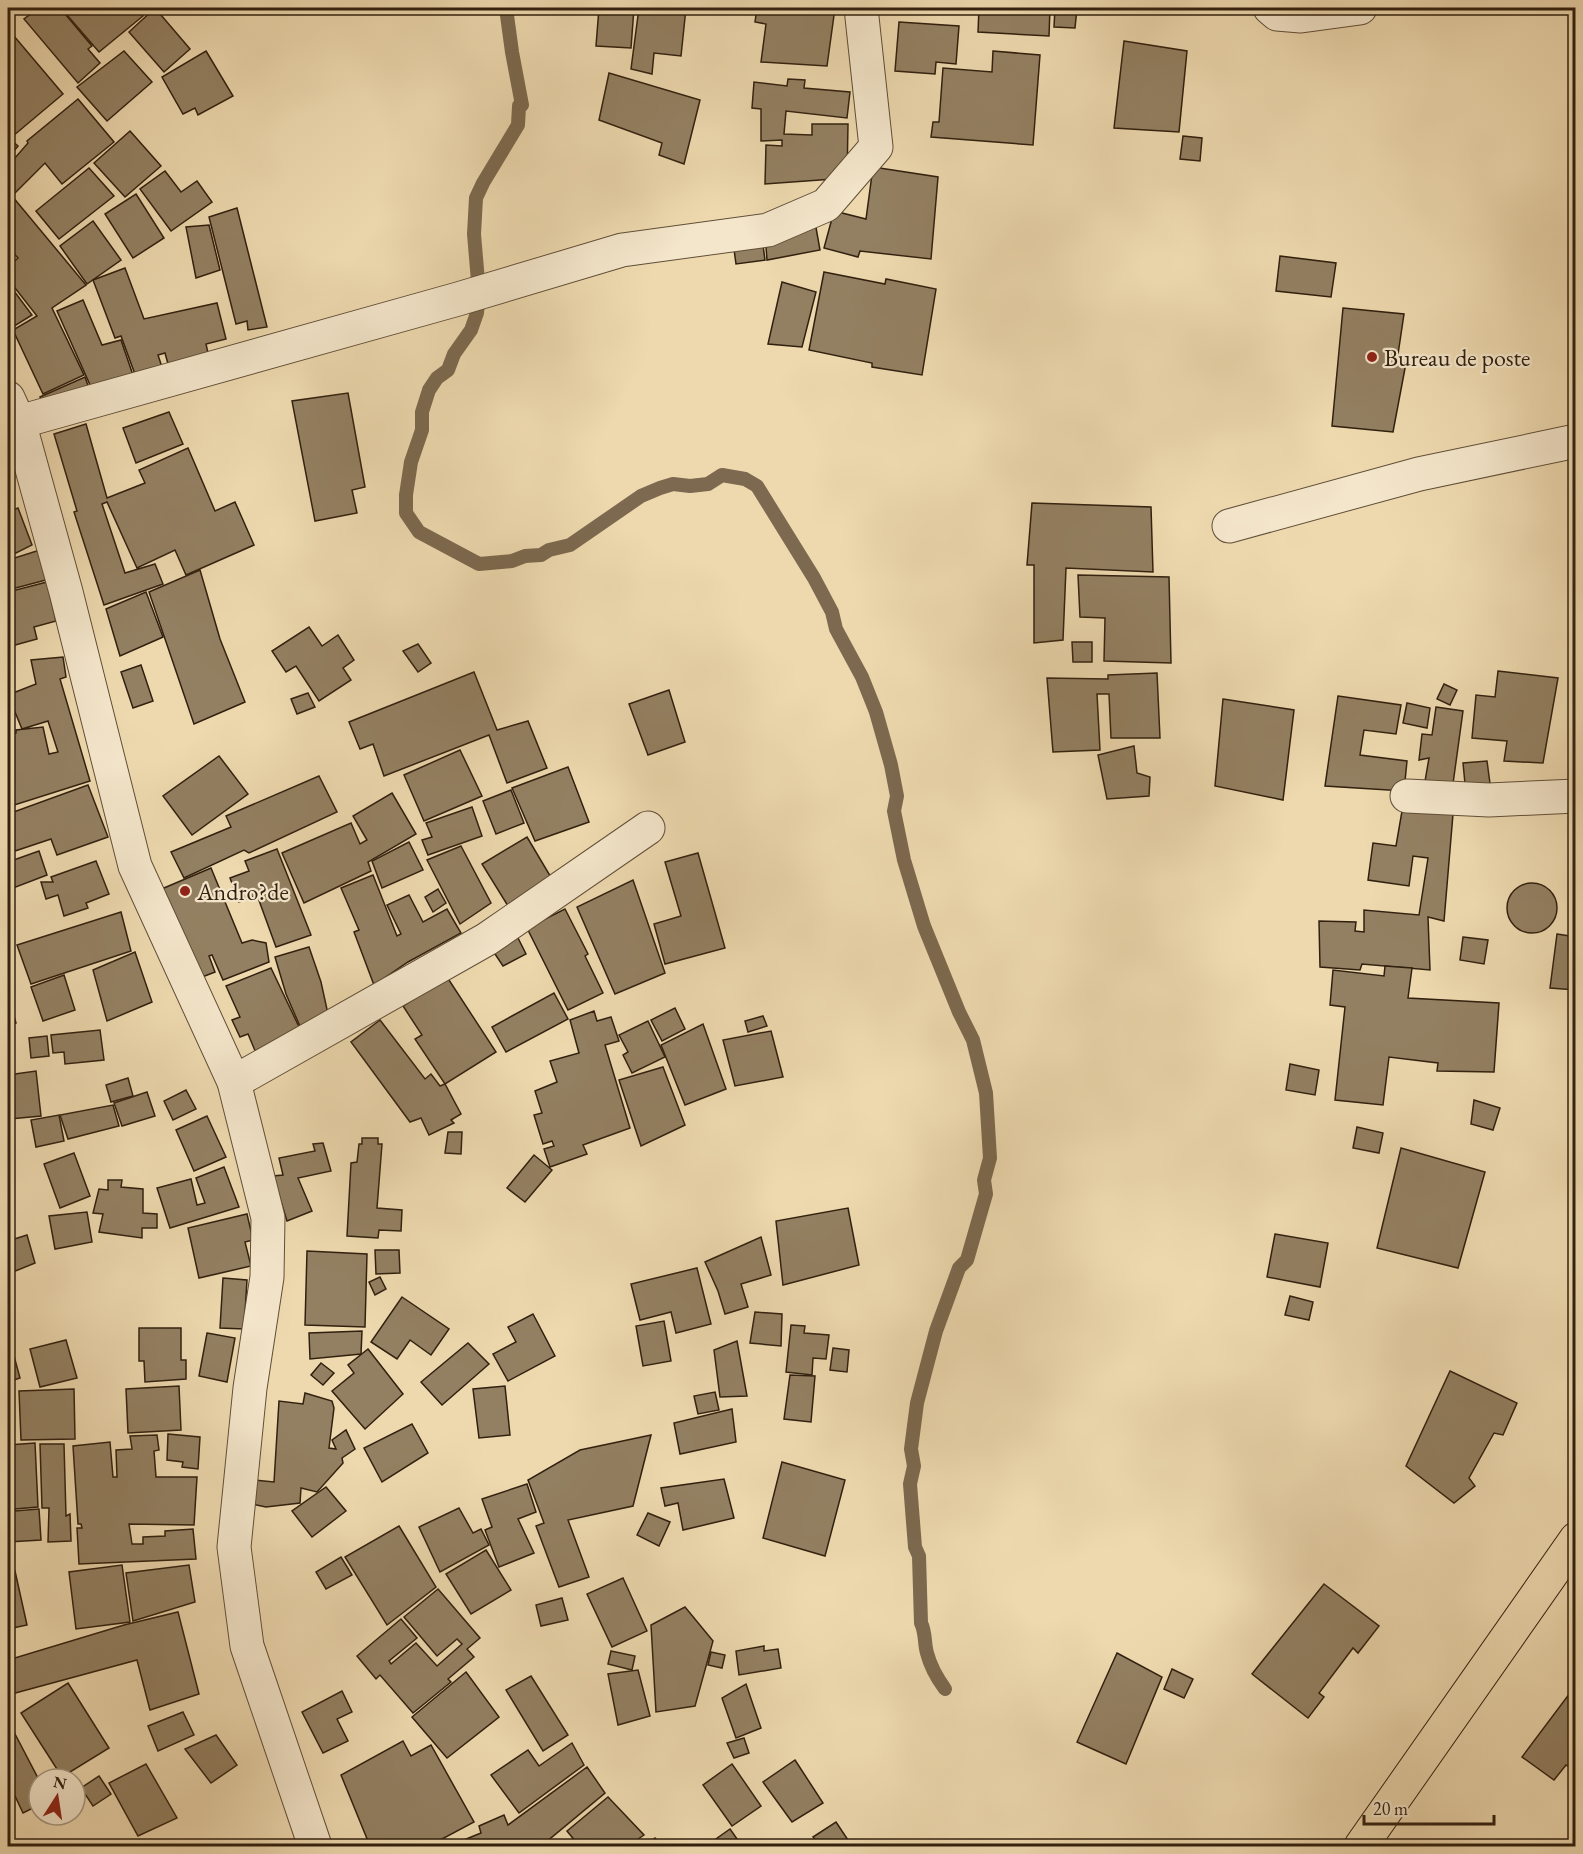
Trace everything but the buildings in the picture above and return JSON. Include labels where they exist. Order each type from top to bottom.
[{"type":"main road","points":[[1360,1846],[1575,1539]]},
{"type":"street","points":[[315,1846],[247,1646],[234,1547],[250,1388],[267,1277],[268,1218],[234,1082],[135,866],[66,592],[13,410],[458,299],[622,250],[768,230],[826,205],[876,147],[861,8]]},
{"type":"street","points":[[1270,8],[1276,14],[1301,16],[1360,8]]},
{"type":"street","points":[[1229,525],[1419,474],[1575,441]]},
{"type":"street","points":[[1407,796],[1490,800],[1575,796]]},
{"type":"street","points":[[234,1082],[487,939],[648,828]]},
{"type":"waterway","points":[[506,8],[522,105],[519,106],[518,125],[476,198],[474,234],[479,293],[477,313],[471,330],[454,354],[448,370],[437,378],[429,390],[422,412],[422,430],[411,462],[406,513],[419,532],[479,564],[512,561],[525,556],[541,555],[549,550],[570,545],[641,496],[660,488],[673,484],[690,486],[708,484],[722,475],[745,479],[757,486],[814,578],[832,612],[836,629],[862,677],[876,712],[891,765],[897,796],[894,811],[904,860],[924,926],[959,1012],[973,1040],[986,1093],[990,1158],[984,1180],[986,1194],[967,1260],[959,1268],[936,1331],[917,1403],[911,1449],[914,1466],[910,1484],[915,1547],[919,1556],[921,1623],[930,1662],[945,1689]]},
{"type":"place","name":"Bureau de poste","points":[[1372,357]]},
{"type":"place","name":"Andro?de","points":[[185,891]]}]
